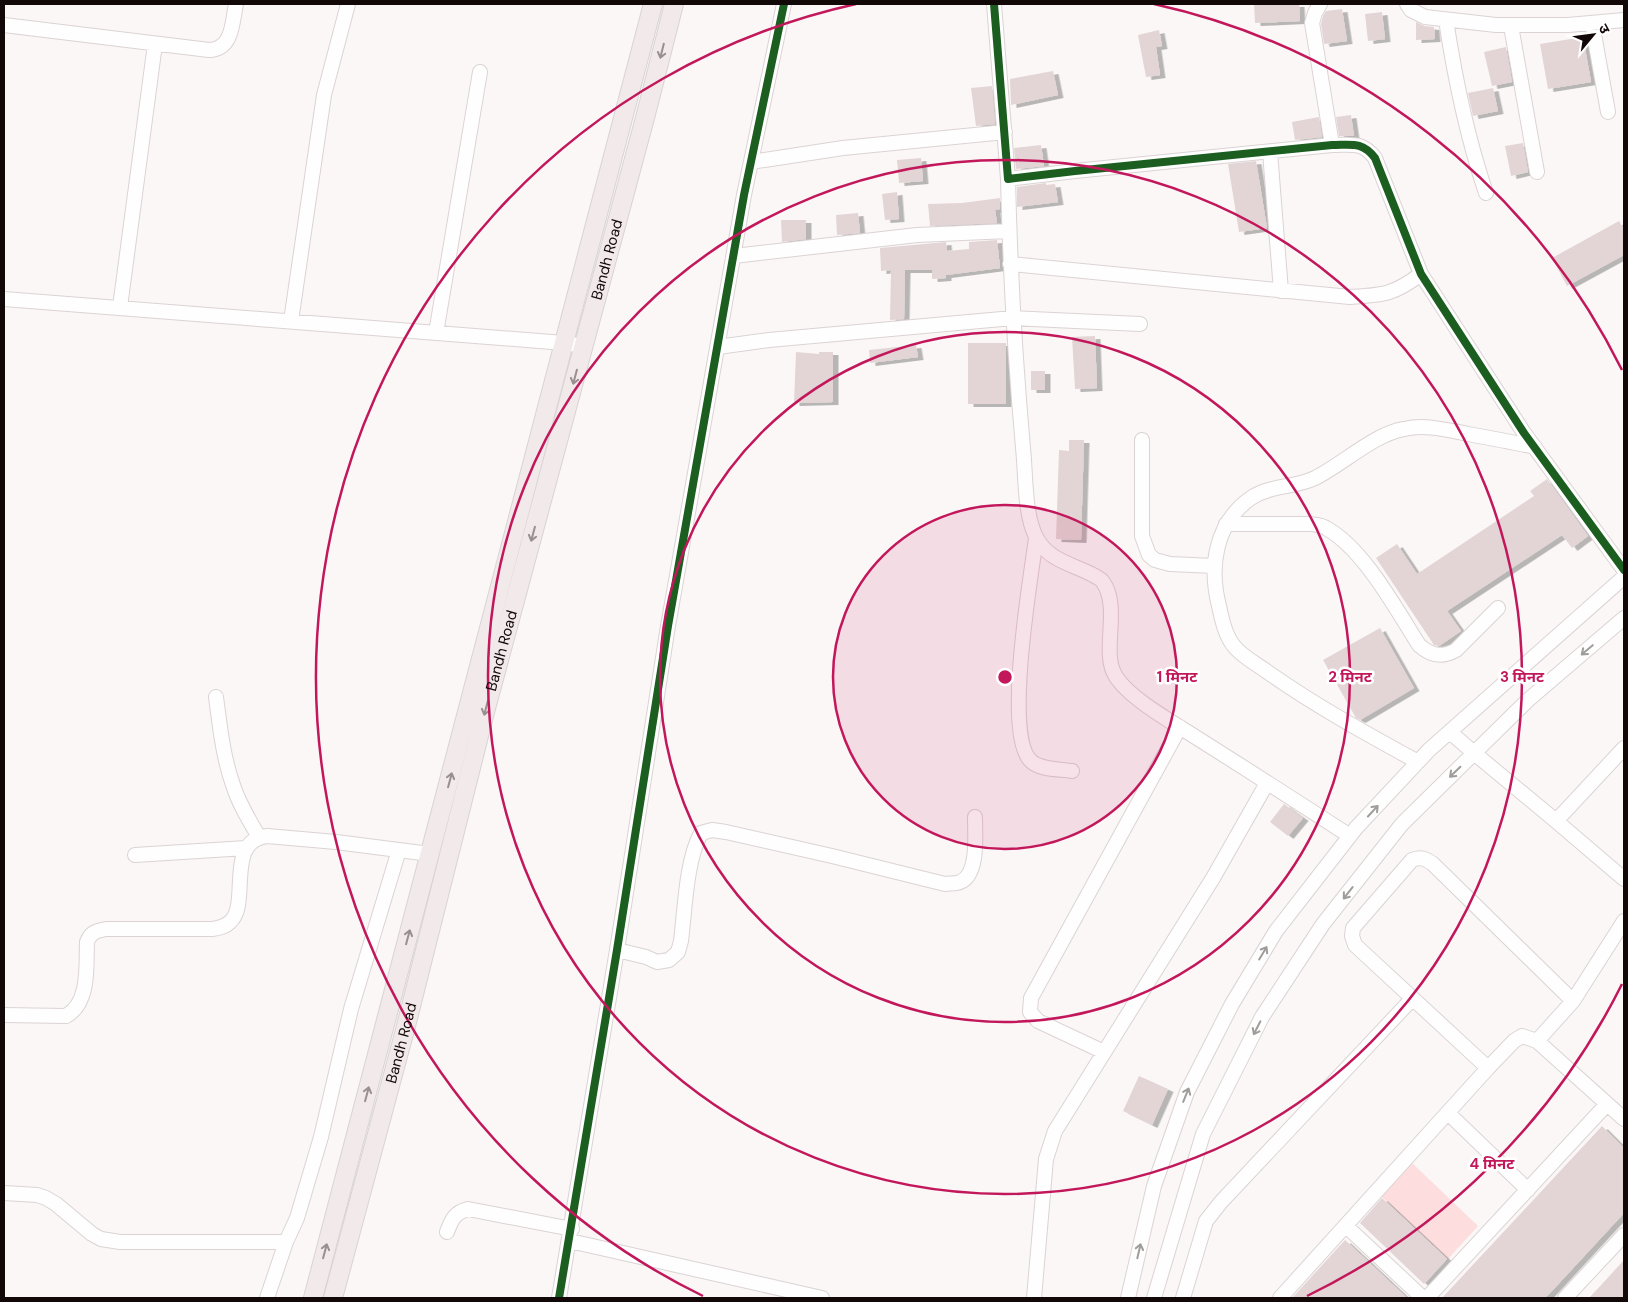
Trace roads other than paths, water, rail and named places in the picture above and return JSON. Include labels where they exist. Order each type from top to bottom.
[{"type":"main road","name":"Bandh Road","points":[[312,1298],[653,4]]},
{"type":"main road","name":"Bandh Road","points":[[333,1298],[405,1030],[485,712],[674,4]]},
{"type":"street","points":[[4,25],[217,50],[224,45],[230,34],[236,4]]},
{"type":"street","points":[[291,321],[324,95],[348,4]]},
{"type":"street","points":[[559,1298],[571,1235],[668,626],[751,162],[784,4]]},
{"type":"street","points":[[994,4],[1008,179],[1012,318],[1029,514],[1036,538],[1048,553],[1066,564],[1086,571],[1102,581],[1109,594],[1111,657],[1114,674],[1127,691],[1350,836]]},
{"type":"street","points":[[1320,4],[1312,23],[1332,145]]},
{"type":"street","points":[[1407,4],[1411,10],[1425,17],[1511,26],[1624,20]]},
{"type":"street","points":[[1446,20],[1453,67],[1465,121],[1486,193]]},
{"type":"street","points":[[1592,23],[1608,112]]},
{"type":"street","points":[[1511,26],[1537,172]]},
{"type":"street","points":[[120,307],[155,44]]},
{"type":"street","points":[[436,333],[480,72]]},
{"type":"street","points":[[751,162],[843,148],[1005,132]]},
{"type":"street","points":[[1008,179],[1332,145],[1354,144],[1369,150],[1375,158],[1421,274],[1534,447],[1624,570]]},
{"type":"street","points":[[1270,152],[1281,291]]},
{"type":"street","points":[[734,256],[917,235],[1009,230]]},
{"type":"street","points":[[1010,264],[1350,298],[1382,295],[1403,288],[1421,274]]},
{"type":"street","points":[[4,299],[584,346]]},
{"type":"street","points":[[718,347],[769,340],[1012,318],[1140,324]]},
{"type":"street","points":[[1418,762],[1294,690],[1234,646],[1227,635],[1215,589],[1214,566],[1217,546],[1226,524],[1238,508],[1262,492],[1315,478],[1387,434],[1403,429],[1417,427],[1440,429],[1534,447]]},
{"type":"street","points":[[1142,440],[1142,536],[1148,555],[1155,560],[1170,564],[1214,566]]},
{"type":"street","points":[[1226,524],[1311,524],[1324,527],[1353,549],[1375,577],[1419,645],[1427,653],[1436,655],[1448,654],[1456,650],[1498,608]]},
{"type":"street","points":[[1036,538],[1023,630],[1019,675],[1022,741],[1030,760],[1036,765],[1072,771]]},
{"type":"street","points":[[1128,1298],[1154,1186],[1186,1092],[1232,1004],[1276,931],[1350,836],[1418,762],[1624,577]]},
{"type":"street","points":[[1154,1298],[1203,1134],[1262,1017],[1324,924],[1402,824],[1528,700],[1624,618]]},
{"type":"street","points":[[216,697],[225,757],[232,783],[241,806],[258,837]]},
{"type":"street","points":[[1104,1052],[1038,1021],[1030,1012],[1031,998],[1180,727]]},
{"type":"street","points":[[1450,732],[1624,879]]},
{"type":"street","points":[[1556,821],[1624,748]]},
{"type":"street","points":[[1034,1298],[1046,1159],[1055,1131],[1213,878],[1267,783]]},
{"type":"street","points":[[617,950],[658,962],[670,960],[678,952],[690,869],[696,844],[701,833],[712,830],[726,832],[944,884],[960,882],[970,875],[974,859],[975,817]]},
{"type":"street","points":[[4,1015],[66,1016],[72,1012],[79,1004],[82,995],[87,942],[96,931],[106,929],[212,929],[222,927],[230,922],[235,917],[246,848],[251,841],[258,837],[293,838],[430,854]]},
{"type":"street","points":[[135,855],[246,848]]},
{"type":"street","points":[[267,1298],[286,1242],[297,1218],[322,1137],[351,1009],[399,850]]},
{"type":"street","points":[[1488,1068],[1355,945],[1352,936],[1353,928],[1412,860],[1419,857],[1434,864],[1573,1001]]},
{"type":"street","points":[[1537,1041],[1573,1001],[1624,922]]},
{"type":"street","points":[[1183,1298],[1206,1221],[1221,1202],[1412,999]]},
{"type":"street","points":[[1280,1298],[1488,1068],[1514,1041],[1522,1036],[1537,1041],[1624,1119]]},
{"type":"street","points":[[1346,1226],[1425,1298],[1607,1104]]},
{"type":"street","points":[[1448,1113],[1528,1190]]},
{"type":"street","points":[[4,1193],[46,1198],[101,1239],[120,1242],[286,1242]]},
{"type":"street","points":[[448,1232],[452,1218],[456,1214],[468,1209],[822,1298]]},
{"type":"street","points":[[1565,1298],[1624,1235]]}]
